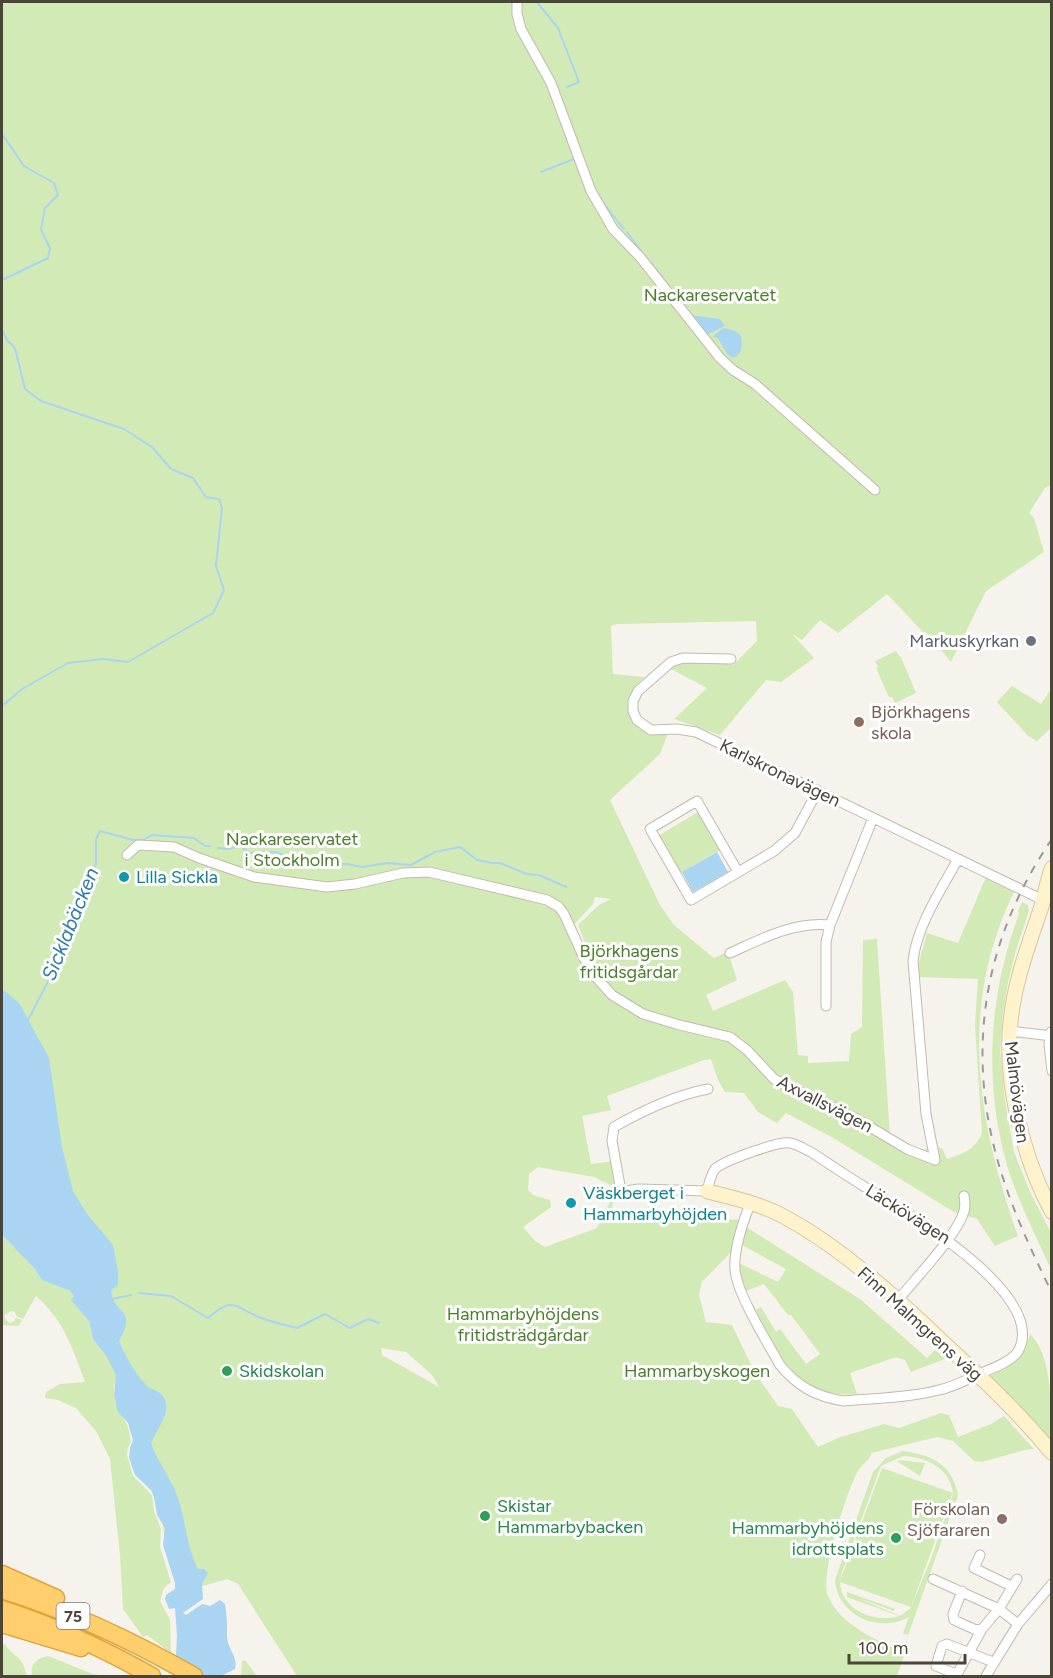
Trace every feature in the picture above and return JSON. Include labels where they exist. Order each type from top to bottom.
[{"type":"highway","points":[[2,1574],[63,1601],[141,1647]]},
{"type":"highway","name":"75","points":[[2,1590],[78,1618],[141,1647],[194,1677]]},
{"type":"highway","name":"75","points":[[2,1609],[28,1617],[95,1645],[151,1677]]},
{"type":"highway","points":[[2,1624],[97,1654],[151,1677]]},
{"type":"street","points":[[517,2],[517,14],[521,28],[551,83],[591,191],[614,230],[640,257],[720,358],[733,370],[755,384],[875,490]]},
{"type":"street","name":"Karlskronavägen","points":[[731,659],[683,658],[671,662],[638,691],[633,701],[633,711],[637,720],[651,730],[682,729],[696,732],[958,859],[1047,896]]},
{"type":"street","points":[[738,872],[697,801],[650,829],[691,900],[774,851],[795,833],[819,790]]},
{"type":"street","points":[[826,1006],[826,942],[830,926],[873,818]]},
{"type":"street","name":"Axvallsvägen","points":[[127,855],[138,845],[174,847],[254,877],[327,886],[356,884],[385,876],[429,872],[547,900],[559,907],[594,975],[612,995],[643,1014],[730,1037],[747,1050],[774,1079],[855,1118],[907,1149],[935,1160],[926,1114],[913,961],[914,951],[925,921],[958,859]]},
{"type":"street","name":"Malmövägen","points":[[1052,868],[1047,896],[1021,966],[1010,1031],[1011,1073],[1021,1134],[1034,1175],[1052,1212]]},
{"type":"street","points":[[730,953],[793,927],[808,924],[830,926]]},
{"type":"street","points":[[1010,1031],[1051,1034],[1052,1071]]},
{"type":"street","points":[[621,1191],[612,1141],[614,1127],[693,1092],[708,1089]]},
{"type":"street","name":"Läckövägen","points":[[707,1191],[715,1170],[723,1164],[769,1146],[788,1142],[811,1152],[948,1238],[977,1259],[998,1279],[1015,1299],[1023,1316],[1025,1333],[1016,1354],[990,1370],[938,1391],[844,1401],[818,1395],[801,1386],[780,1365],[736,1276],[735,1263],[744,1218],[751,1202]]},
{"type":"street","name":"Finn Malmgrens väg","points":[[598,1195],[665,1188],[707,1191],[751,1202],[781,1215],[829,1246],[898,1300],[977,1375],[1052,1453]]},
{"type":"street","points":[[898,1300],[963,1216],[964,1196]]},
{"type":"street","points":[[980,1556],[974,1568],[1014,1583],[999,1609],[982,1629],[969,1653],[956,1675],[936,1666],[942,1646],[947,1644],[969,1653],[993,1662]]},
{"type":"street","points":[[933,1579],[999,1609],[1018,1624]]},
{"type":"street","points":[[986,1677],[1018,1624],[1052,1584]]},
{"type":"street","points":[[962,1591],[953,1614],[954,1620],[976,1630],[982,1629]]},
{"type":"green space","points":[[2,2],[1051,2],[1052,484],[1045,488],[1029,513],[1034,518],[1044,552],[986,591],[951,662],[926,632],[924,633],[887,594],[838,633],[820,620],[802,640],[792,634],[814,658],[781,682],[766,680],[720,735],[674,719],[707,688],[669,668],[681,661],[733,665],[757,641],[756,621],[611,626],[613,674],[644,677],[634,688],[630,713],[638,728],[649,733],[668,733],[660,754],[610,800],[660,905],[674,925],[714,958],[725,953],[729,956],[737,980],[706,995],[713,1011],[785,980],[793,992],[798,1055],[808,1056],[808,1063],[849,1061],[851,1034],[862,1027],[863,940],[877,939],[890,1137],[922,1150],[932,1147],[942,1148],[947,1159],[964,1153],[976,1143],[982,1133],[975,1026],[978,979],[919,977],[919,962],[927,933],[958,943],[986,877],[1014,892],[996,935],[985,978],[980,1021],[980,1064],[984,1107],[992,1150],[1018,1236],[995,1246],[977,1219],[954,1212],[835,1139],[786,1113],[777,1123],[758,1112],[744,1093],[725,1092],[711,1059],[607,1096],[611,1110],[582,1116],[591,1164],[613,1161],[617,1181],[612,1186],[594,1177],[538,1167],[529,1174],[528,1190],[533,1195],[550,1200],[551,1207],[523,1227],[535,1241],[545,1247],[597,1228],[613,1196],[612,1212],[740,1220],[736,1247],[702,1282],[699,1295],[706,1322],[732,1325],[755,1373],[778,1406],[792,1409],[818,1447],[838,1438],[884,1424],[899,1428],[941,1413],[949,1415],[958,1437],[991,1424],[1004,1416],[1034,1449],[982,1462],[974,1461],[953,1441],[937,1437],[871,1453],[859,1470],[838,1523],[826,1586],[828,1596],[834,1606],[851,1624],[905,1653],[897,1676],[297,1676],[238,1584],[227,1579],[196,1588],[168,1559],[162,1519],[115,1381],[116,1403],[130,1435],[131,1442],[127,1455],[133,1476],[152,1495],[154,1511],[161,1529],[160,1547],[171,1582],[164,1588],[160,1601],[170,1620],[171,1653],[147,1635],[143,1637],[123,1609],[110,1459],[96,1431],[76,1408],[58,1400],[45,1398],[46,1392],[60,1384],[85,1382],[66,1335],[53,1314],[36,1296],[23,1319],[11,1311],[5,1315],[9,1323],[16,1318],[22,1320],[19,1326],[2,1325],[2,1235],[35,1269],[42,1280],[70,1291],[74,1296],[72,1300],[89,1321],[93,1339],[106,1355],[92,1294],[2,1179]],"holes":[[[595,897],[611,899],[599,905],[578,925],[591,958],[610,987],[647,1017],[620,1005],[591,978],[571,928],[593,904]],[[381,1348],[406,1352],[432,1375],[439,1387],[382,1355]]]},
{"type":"green space","points":[[896,651],[901,657],[916,693],[895,703],[892,697],[889,697],[875,661]]},
{"type":"green space","points":[[1012,686],[1041,704],[1051,689],[1051,728],[1037,741],[1028,736],[997,702]]},
{"type":"green space","points":[[698,812],[720,850],[680,873],[658,836]]},
{"type":"green space","points":[[1022,902],[1028,905],[1029,911],[1008,982],[1000,1050],[1005,1101],[1014,1152],[1030,1192],[1051,1233],[1051,1269],[1023,1209],[1009,1172],[995,1107],[993,1042],[995,1009],[1009,945]]},
{"type":"green space","points":[[746,1227],[860,1299],[927,1358],[939,1346],[950,1357],[911,1372],[905,1360],[896,1357],[850,1373],[857,1394],[836,1394],[805,1382],[782,1358],[756,1310],[761,1307],[776,1332],[780,1329],[806,1364],[820,1354],[764,1284],[746,1291],[740,1275],[739,1263],[778,1282],[786,1269],[742,1245]]},
{"type":"green space","points":[[1030,1334],[1038,1344],[1047,1369],[1051,1441],[988,1377],[1020,1356]]},
{"type":"green space","name":"Hammarbyhöjdens idrottsplats","points":[[903,1451],[932,1459],[946,1469],[955,1484],[958,1495],[908,1635],[903,1633],[909,1617],[897,1622],[873,1622],[851,1612],[843,1603],[835,1580],[873,1472],[886,1458]],"holes":[[[903,1456],[936,1465],[947,1477],[953,1493],[882,1468],[840,1581],[881,1466]],[[952,1494],[931,1559],[911,1607]],[[840,1582],[911,1608],[900,1616],[858,1598],[894,1611],[895,1609],[847,1592],[847,1597],[899,1616],[890,1618],[870,1616],[853,1607],[846,1600]]]},
{"type":"green space","points":[[899,1460],[925,1463],[920,1476],[898,1462]]},
{"type":"green space","points":[[2,1597],[71,1622],[79,1628],[69,1628],[2,1604]]},
{"type":"green space","points":[[5,1644],[23,1664],[27,1676],[2,1676],[2,1645]]},
{"type":"green space","points":[[48,1656],[93,1674],[106,1676],[32,1676],[35,1663],[40,1658]]},
{"type":"green space","points":[[245,1660],[257,1676],[241,1676],[242,1661]]},
{"type":"water","points":[[690,315],[720,319],[725,326],[706,335]]},
{"type":"water","points":[[724,328],[735,331],[741,336],[740,352],[733,358],[727,354],[718,338],[714,337]]},
{"type":"water","points":[[717,852],[728,872],[693,892],[682,872]]},
{"type":"water","points":[[2,989],[19,1003],[49,1058],[62,1147],[73,1191],[87,1214],[113,1245],[118,1285],[111,1290],[113,1299],[126,1317],[119,1341],[142,1380],[148,1387],[160,1393],[165,1401],[163,1419],[151,1443],[176,1494],[194,1561],[198,1569],[204,1569],[208,1573],[202,1584],[203,1599],[183,1613],[186,1615],[202,1604],[210,1606],[220,1600],[225,1604],[227,1637],[236,1664],[235,1669],[221,1676],[175,1676],[177,1635],[175,1608],[169,1609],[165,1599],[166,1595],[175,1589],[175,1583],[163,1545],[165,1528],[157,1515],[151,1490],[135,1475],[129,1458],[133,1440],[128,1423],[118,1412],[114,1395],[116,1375],[107,1357],[93,1339],[89,1321],[71,1300],[74,1296],[70,1291],[42,1280],[35,1269],[2,1235]]},
{"type":"waterway","points":[[537,2],[558,28],[579,82],[567,87]]},
{"type":"waterway","points":[[2,134],[24,166],[54,183],[58,195],[45,208],[41,230],[50,248],[48,258],[2,280]]},
{"type":"waterway","points":[[541,172],[574,159]]},
{"type":"waterway","points":[[594,188],[624,229]]},
{"type":"waterway","points":[[627,232],[641,251]]},
{"type":"waterway","points":[[646,257],[669,286]]},
{"type":"waterway","points":[[2,330],[7,340],[15,348],[25,389],[41,401],[124,429],[152,447],[171,469],[193,478],[206,497],[219,499],[222,508],[216,566],[224,590],[213,613],[128,662],[103,659],[68,663],[22,689],[2,706]]},
{"type":"waterway","name":"Sicklabäcken","points":[[28,1020],[50,978],[61,938],[96,864],[96,839],[100,831],[133,840],[143,840],[152,835],[194,838],[205,846],[210,846]]},
{"type":"waterway","name":"Sicklabäcken","points":[[218,848],[228,849],[240,846],[250,853],[276,852],[314,866],[347,864],[362,867],[387,863],[411,865],[435,852],[460,847],[477,860],[500,863],[527,874],[539,875],[566,887]]},
{"type":"waterway","points":[[139,1293],[171,1296],[208,1318],[223,1307],[234,1305],[264,1319],[297,1328],[325,1314],[350,1328],[368,1319],[379,1323]]},
{"type":"waterway","points":[[112,1299],[131,1295]]},
{"type":"railway","points":[[1052,839],[1028,878],[1009,918],[995,959],[987,1001],[983,1043],[984,1087],[990,1131],[1002,1175],[1031,1249],[1052,1293]]},
{"type":"place","name":"Markuskyrkan","points":[[1031,641]]},
{"type":"place","name":"Björkhagens skola","points":[[859,722]]},
{"type":"place","name":"Lilla Sickla","points":[[124,877]]},
{"type":"place","name":"Väskberget i Hammarbyhöjden","points":[[571,1203]]},
{"type":"place","name":"Skidskolan","points":[[227,1371]]},
{"type":"place","name":"Skistar Hammarbybacken","points":[[485,1516]]},
{"type":"place","name":"Förskolan Sjöfararen","points":[[1002,1519]]},
{"type":"place","name":"Hammarbyhöjdens idrottsplats","points":[[896,1538]]},
{"type":"park label","name":"Nackareservatet","points":[[710,295]]},
{"type":"park label","name":"Nackareservatet i Stockholm","points":[[292,849]]},
{"type":"park label","name":"Björkhagens fritidsgårdar","points":[[629,961]]},
{"type":"park label","name":"Hammarbyhöjdens fritidsträdgårdar","points":[[523,1324]]},
{"type":"park label","name":"Hammarbyskogen","points":[[697,1371]]}]
